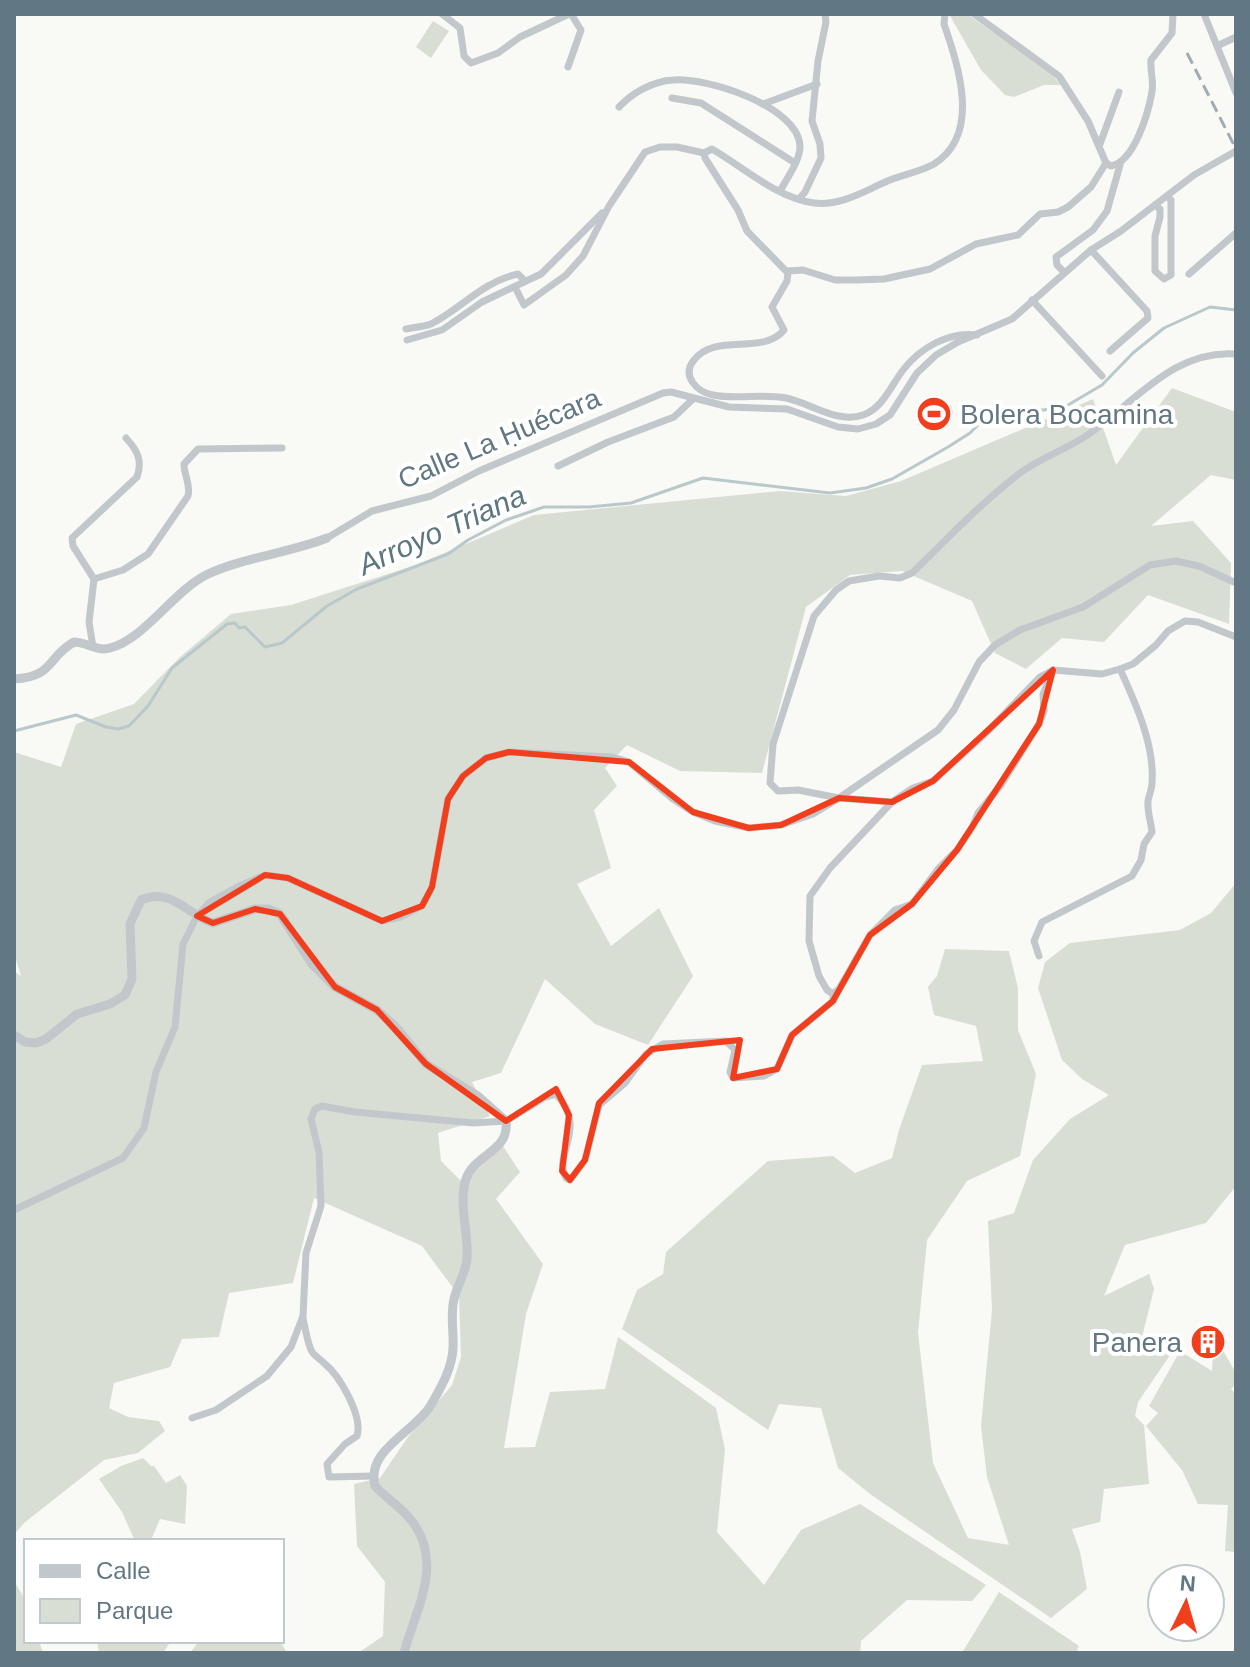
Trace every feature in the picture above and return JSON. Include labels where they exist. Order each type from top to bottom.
[{"type":"street","points":[[442,14],[460,28],[464,56],[471,63],[498,53],[520,37],[570,14],[581,30],[568,67]]},
{"type":"street","points":[[799,199],[821,158],[812,121],[825,14]]},
{"type":"street","points":[[515,287],[524,305],[566,275],[583,256],[609,206],[645,152],[660,147],[704,153],[712,149],[780,191],[814,203],[836,202],[859,195],[886,181],[934,164],[950,152],[961,122],[963,89],[944,24],[945,14]]},
{"type":"street","points":[[974,14],[1059,76],[1100,144],[1106,163],[1120,165]]},
{"type":"street","points":[[1064,272],[1057,265],[1056,257],[1093,230],[1107,211],[1120,165],[1130,155],[1153,89],[1151,60],[1172,33],[1173,14]]},
{"type":"street","points":[[1204,14],[1236,93]]},
{"type":"street","points":[[1217,46],[1236,37]]},
{"type":"street","points":[[619,107],[644,88],[658,82],[686,79],[698,80],[763,104],[780,113],[794,126],[800,147],[780,191]]},
{"type":"street","points":[[763,104],[771,98],[817,84]]},
{"type":"street","points":[[1100,144],[1119,92]]},
{"type":"street","points":[[672,98],[701,103],[795,163]]},
{"type":"street","points":[[1233,152],[1236,162]]},
{"type":"street","name":"Calle La Ḥuécara","points":[[327,538],[372,511],[431,496],[479,471],[654,396],[671,392],[729,407],[787,409],[838,427],[858,429],[876,424],[890,415],[917,373],[936,355],[1012,319],[1091,250],[1194,175],[1233,152]]},
{"type":"street","points":[[704,153],[756,243],[787,271],[803,270],[835,280],[884,279],[930,269],[976,244],[1018,235],[1040,214],[1058,212],[1068,207],[1091,187],[1106,163]]},
{"type":"street","points":[[1155,205],[1160,209],[1155,236],[1155,271],[1164,279],[1171,275],[1171,200],[1167,196]]},
{"type":"street","points":[[407,340],[442,330],[482,302],[541,274],[609,206]]},
{"type":"street","points":[[1189,274],[1236,233]]},
{"type":"street","points":[[1091,250],[1147,311],[1148,318],[1110,351]]},
{"type":"street","points":[[787,271],[787,281],[772,307],[784,330],[769,340],[715,347],[702,353],[690,367],[690,376],[698,390],[718,396],[790,399],[852,418],[873,411],[911,361],[935,343],[965,333],[977,335]]},
{"type":"street","points":[[406,329],[429,325],[477,291],[510,276],[518,274],[525,281]]},
{"type":"street","points":[[1032,300],[1102,376]]},
{"type":"street","points":[[892,802],[839,798],[798,790],[778,791],[770,783],[773,744],[814,616],[836,590],[849,581],[865,577],[900,578],[912,573],[1022,471],[1088,435],[1165,374],[1204,357],[1236,354]]},
{"type":"street","name":"Calle La Ḥuécara","points":[[558,466],[608,442],[674,417],[693,399]]},
{"type":"street","points":[[93,647],[89,622],[94,579],[73,546],[72,538],[137,477],[141,467],[137,451],[126,438]]},
{"type":"street","points":[[94,579],[123,570],[148,554],[188,496],[190,487],[184,464],[198,449],[282,448]]},
{"type":"street","points":[[14,679],[45,671],[74,642],[99,649],[111,648],[128,639],[178,594],[206,575],[327,538]]},
{"type":"street","points":[[14,1210],[123,1158],[144,1128],[156,1072],[175,1027],[183,944],[197,916],[210,902],[265,875],[288,878],[382,921],[401,917],[422,906],[432,887],[448,799],[463,776],[486,758],[509,752],[612,757],[629,762],[673,799],[715,821],[749,828],[781,825],[813,814],[938,730],[954,710],[979,662],[995,645],[1020,630],[1083,607],[1150,565],[1176,561],[1199,566],[1236,583]]},
{"type":"street","points":[[833,994],[819,976],[809,941],[810,896],[830,868],[892,802],[913,788],[933,781],[987,732],[1040,677],[1053,670],[1102,674],[1120,669],[1133,664],[1168,631],[1185,621],[1198,622],[1236,637]]},
{"type":"street","points":[[1039,956],[1034,941],[1042,922],[1132,876],[1152,832],[1147,804],[1152,781],[1146,731],[1139,708],[1120,669]]},
{"type":"street","points":[[833,994],[876,927],[895,910],[912,904],[938,869],[957,850],[978,813],[1001,785],[1039,724],[1044,711],[1043,694],[1053,670]]},
{"type":"street","points":[[14,1035],[25,1042],[36,1043],[46,1039],[77,1014],[110,1004],[125,995],[132,979],[130,924],[141,900],[149,896],[175,900],[213,923],[255,909],[268,909],[280,914],[312,964],[335,987],[377,1010],[396,1027],[426,1064],[478,1096],[506,1121],[506,1135],[502,1143],[471,1170],[466,1179],[467,1261],[451,1312],[453,1351],[447,1376],[428,1410],[384,1451],[373,1467],[375,1486],[412,1521],[425,1548],[429,1569],[426,1589],[404,1653]]},
{"type":"street","points":[[373,1476],[329,1477],[326,1473],[327,1464],[357,1436],[359,1426],[351,1400],[327,1365],[311,1351],[303,1316],[306,1253],[321,1206],[319,1152],[311,1119],[315,1109],[322,1106],[473,1123],[506,1121],[545,1097],[556,1094],[569,1115],[570,1140],[562,1171],[570,1180],[585,1160],[599,1105],[625,1083],[652,1049],[676,1042],[726,1041],[735,1050],[730,1076],[741,1080],[764,1076],[777,1069],[792,1035],[833,1001],[833,994]]},
{"type":"street","points":[[192,1418],[216,1410],[267,1376],[291,1347],[303,1316]]},
{"type":"highlighted area","points":[[1053,670],[1039,724],[957,850],[912,904],[870,935],[833,1001],[792,1035],[777,1069],[733,1078],[740,1040],[652,1049],[599,1103],[585,1160],[570,1180],[562,1171],[569,1115],[556,1089],[506,1121],[426,1064],[377,1010],[335,987],[280,914],[255,909],[213,923],[197,916],[265,875],[288,878],[382,921],[422,906],[432,887],[448,799],[463,776],[486,758],[509,752],[629,762],[693,812],[749,828],[781,825],[839,798],[892,802],[933,781]]},
{"type":"green space","points":[[949,14],[967,14],[1051,73],[1061,85],[1044,85],[1014,97],[1005,95],[981,70]]},
{"type":"green space","points":[[433,21],[449,31],[431,58],[416,47]]},
{"type":"green space","points":[[1172,388],[1236,412],[1236,480],[1211,475],[1151,526],[1193,521],[1231,563],[1229,624],[1148,595],[1104,642],[1062,638],[1026,669],[995,653],[972,601],[902,571],[850,575],[806,607],[762,773],[680,771],[627,745],[605,768],[617,786],[594,810],[611,868],[577,884],[611,946],[659,908],[693,976],[648,1045],[595,1024],[545,979],[501,1073],[472,1082],[490,1116],[438,1133],[441,1161],[460,1180],[503,1146],[520,1172],[496,1199],[543,1264],[526,1314],[504,1448],[535,1447],[550,1392],[605,1389],[618,1337],[716,1408],[725,1449],[717,1532],[764,1585],[801,1530],[860,1504],[986,1585],[972,1601],[907,1600],[861,1641],[860,1653],[358,1653],[383,1636],[385,1582],[357,1546],[354,1484],[380,1478],[408,1437],[452,1385],[461,1357],[459,1296],[422,1246],[314,1198],[293,1283],[229,1293],[219,1337],[182,1339],[170,1367],[114,1383],[109,1408],[128,1417],[159,1421],[165,1431],[138,1453],[104,1460],[24,1523],[14,1535],[14,971],[21,976],[14,953],[14,752],[61,767],[76,724],[134,704],[179,658],[231,614],[291,605],[416,565],[534,515],[779,491],[846,496],[901,481],[1093,399],[1116,465]]},
{"type":"green space","name":"Bolera Bocamina","points":[[951,405],[953,413],[918,425],[918,412]]},
{"type":"green space","points":[[1236,883],[1236,1186],[1206,1223],[1125,1245],[1104,1296],[1149,1274],[1154,1289],[1142,1337],[1177,1345],[1138,1402],[1135,1416],[1144,1425],[1149,1484],[1104,1489],[1100,1522],[1072,1529],[1087,1589],[1051,1618],[870,1494],[838,1468],[821,1408],[779,1404],[768,1430],[622,1329],[637,1290],[663,1274],[666,1252],[768,1161],[833,1156],[855,1173],[892,1158],[922,1065],[983,1061],[976,1026],[934,1015],[928,987],[937,976],[945,949],[1009,951],[1018,988],[1018,1030],[1036,1074],[1020,1156],[967,1181],[927,1240],[918,1333],[933,1463],[968,1538],[1009,1545],[987,1477],[981,1426],[992,1310],[988,1221],[1014,1213],[1033,1160],[1070,1119],[1109,1095],[1082,1079],[1062,1060],[1038,988],[1045,962],[1070,943],[1180,930],[1211,913]]},
{"type":"green space","points":[[1222,1349],[1236,1373],[1236,1384],[1231,1389],[1236,1394],[1236,1552],[1225,1551],[1228,1505],[1198,1504],[1182,1470],[1146,1426],[1158,1413],[1149,1406],[1180,1351],[1212,1371],[1213,1353]]},
{"type":"green space","points":[[143,1458],[154,1466],[166,1483],[180,1475],[187,1486],[185,1524],[160,1519],[151,1539],[134,1539],[122,1512],[99,1479]]},
{"type":"green space","points":[[14,1581],[24,1598],[24,1643],[40,1643],[43,1653],[14,1653]]},
{"type":"green space","points":[[999,1592],[1079,1646],[1076,1653],[962,1653]]},
{"type":"green space","points":[[97,1643],[170,1643],[163,1653],[99,1653]]},
{"type":"green space","points":[[198,1643],[281,1643],[287,1653],[190,1653]]},
{"type":"waterway","name":"Arroyo Triana","points":[[14,731],[76,715],[106,727],[118,729],[129,726],[148,706],[172,668],[227,624],[245,627],[265,647],[282,643],[327,606],[357,589],[448,554],[506,520],[544,507],[631,503],[703,478],[830,493],[866,488],[892,479],[948,447],[970,433],[994,409],[1044,410],[1068,405],[1102,385],[1133,353],[1164,328],[1210,307],[1236,310]]},
{"type":"railway","points":[[1187,53],[1236,149]]},
{"type":"place","name":"Bolera Bocamina","points":[[934,414]]},
{"type":"place","name":"Panera","points":[[1208,1342]]}]
